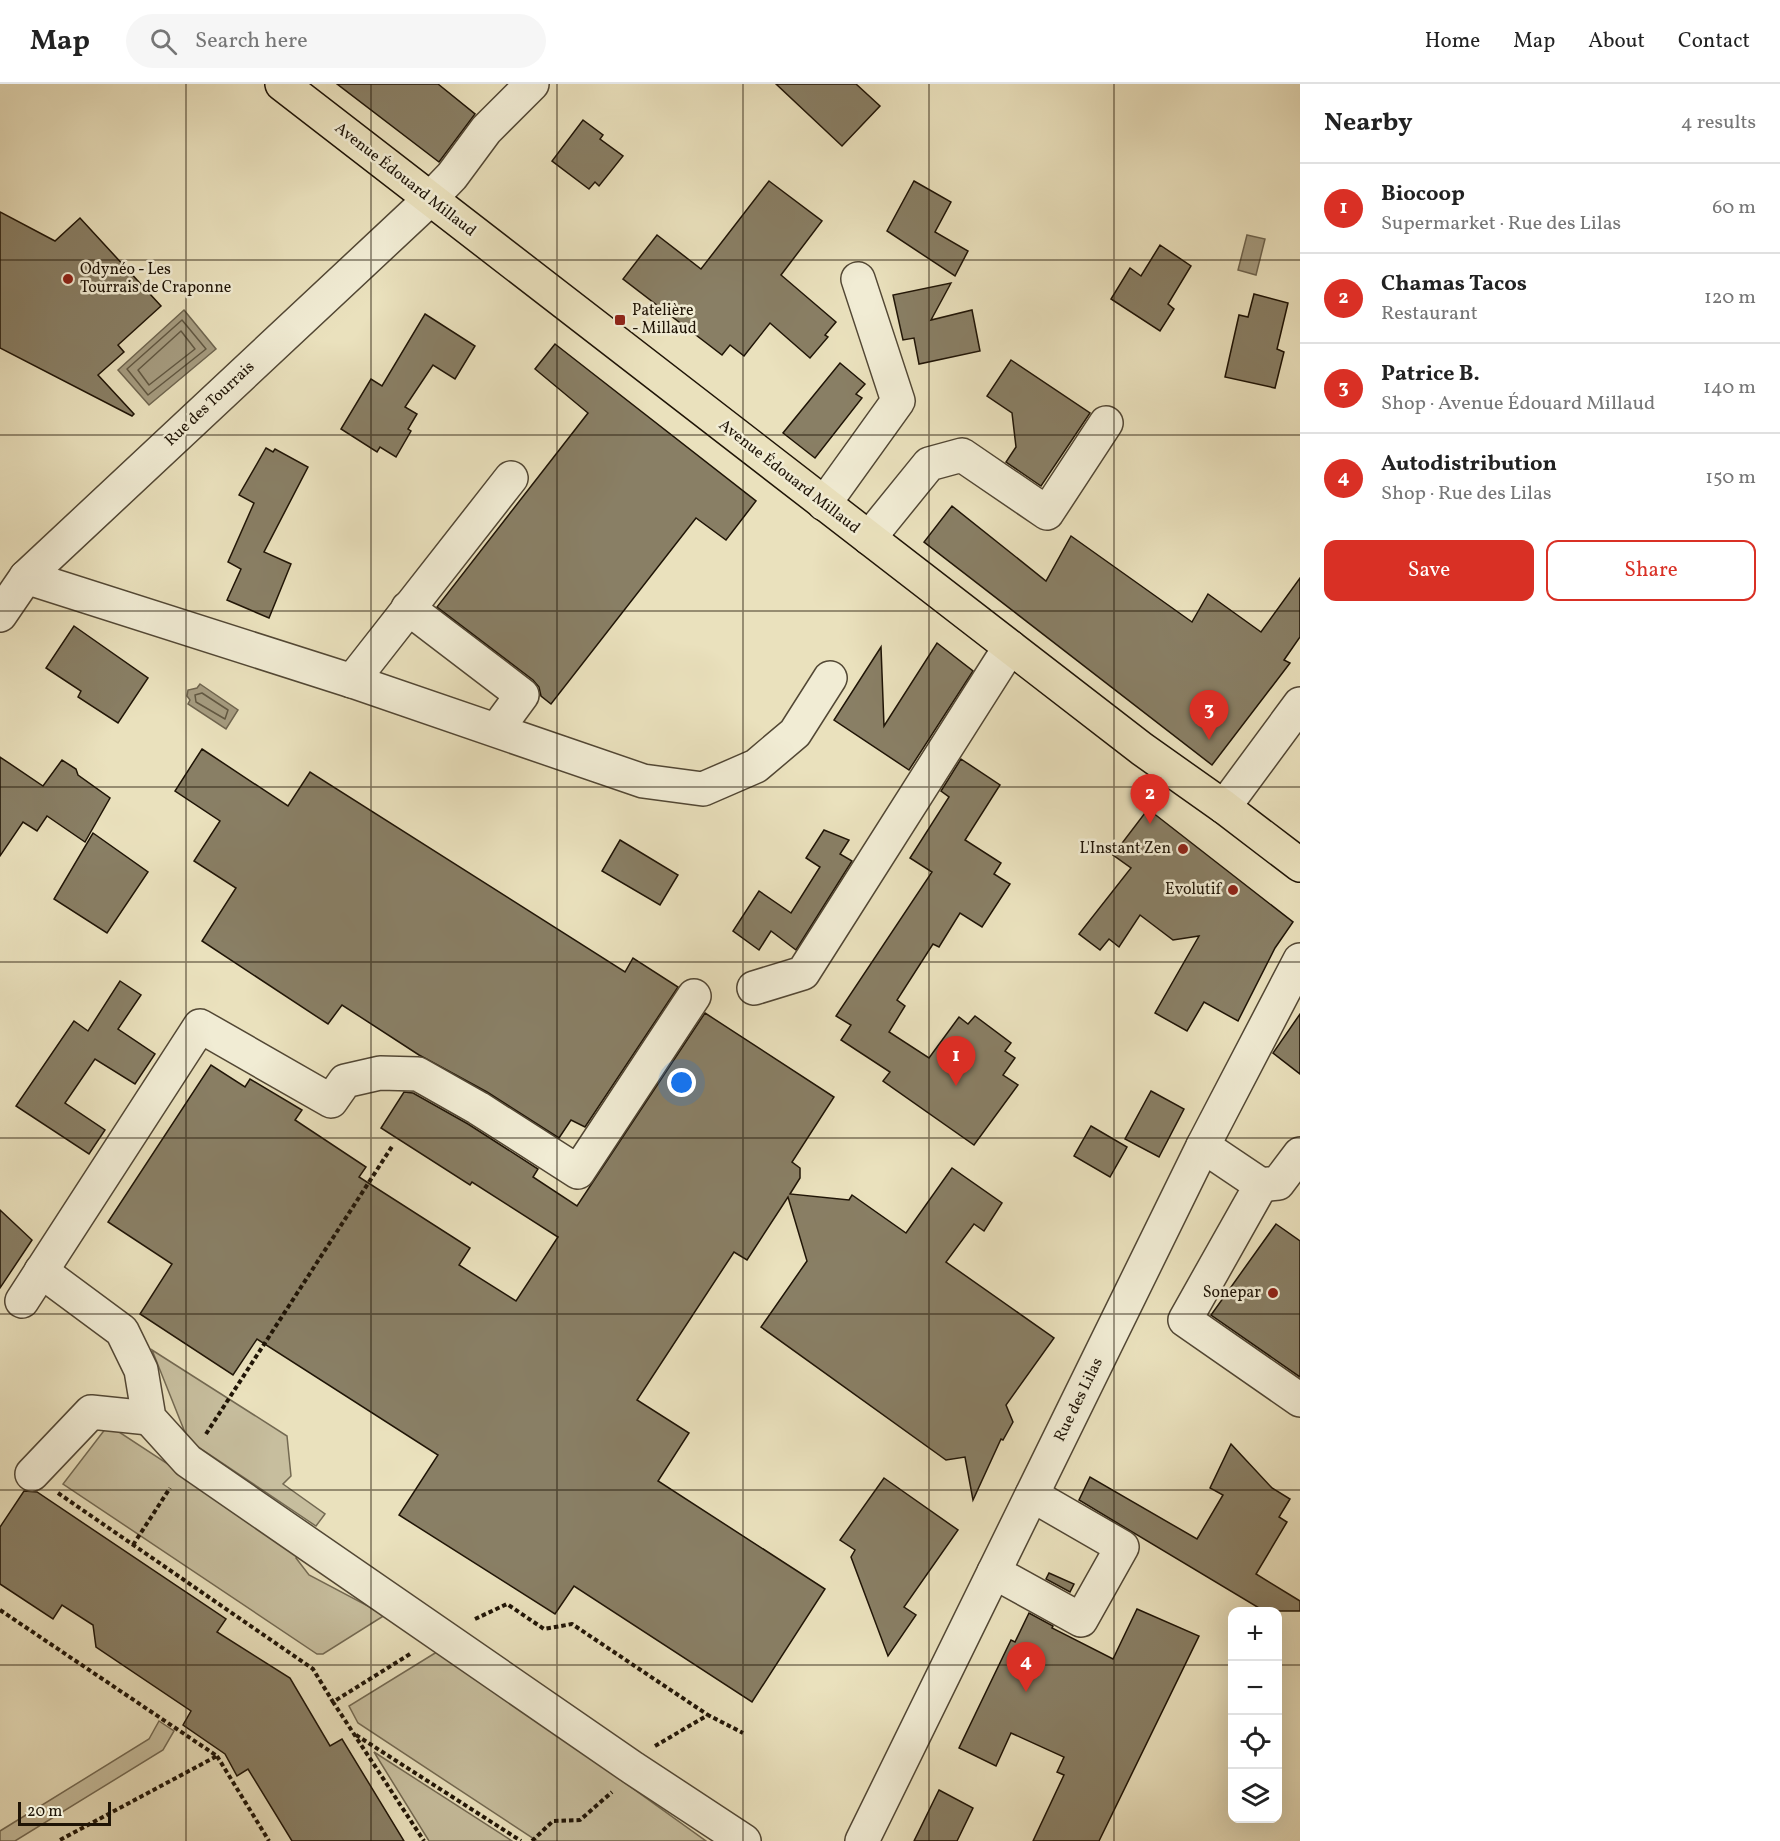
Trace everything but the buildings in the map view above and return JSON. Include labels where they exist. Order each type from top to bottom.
[{"type":"main road","name":"Avenue Édouard Millaud","points":[[282,84],[429,200],[1142,749],[1224,807],[1300,866]]},
{"type":"street","name":"Rue des Tourrais","points":[[0,615],[26,577],[429,200],[452,176],[486,130],[532,84]]},
{"type":"street","points":[[824,504],[898,401],[858,279]]},
{"type":"street","points":[[869,538],[929,464],[962,455],[1047,513],[1106,423]]},
{"type":"street","points":[[351,681],[511,478]]},
{"type":"street","points":[[26,577],[497,729],[643,781],[703,789],[756,766],[795,734],[830,678]]},
{"type":"street","points":[[408,608],[522,695],[497,729]]},
{"type":"street","points":[[754,988],[803,973],[1010,647]]},
{"type":"street","points":[[1224,807],[1300,704]]},
{"type":"street","name":"Rue des Lilas","points":[[862,1841],[1203,1146],[1300,960]]},
{"type":"street","points":[[22,1301],[200,1026],[331,1101],[345,1081],[380,1073],[418,1074],[478,1108],[578,1172],[694,996]]},
{"type":"street","points":[[1203,1146],[1261,1185],[1278,1182],[1300,1155]]},
{"type":"street","points":[[1261,1185],[1185,1320],[1300,1400]]},
{"type":"street","points":[[41,1271],[122,1331],[141,1370],[149,1418],[188,1461],[442,1634],[633,1768],[744,1841]]},
{"type":"street","points":[[32,1474],[91,1412],[149,1418]]},
{"type":"street","points":[[994,1572],[1081,1620],[1122,1547],[1032,1495]]},
{"type":"path","points":[[133,1545],[393,1145]]},
{"type":"path","points":[[32,1474],[313,1669],[424,1841]]},
{"type":"path","points":[[333,1701],[442,1634],[507,1604],[544,1629],[572,1624],[708,1715]]},
{"type":"path","points":[[0,1610],[217,1756],[268,1841]]},
{"type":"path","points":[[353,1733],[521,1841]]},
{"type":"path","points":[[58,1841],[217,1756]]},
{"type":"shaded area","points":[[152,1350],[287,1436],[291,1476],[283,1484],[325,1514],[316,1526],[188,1440]]},
{"type":"shaded area","points":[[106,1428],[113,1428],[299,1550],[296,1558],[309,1575],[385,1615],[323,1654],[317,1654],[63,1484]]},
{"type":"shaded area","points":[[440,1650],[706,1841],[537,1841],[358,1723],[349,1706]]},
{"type":"shaded area","points":[[159,1721],[174,1731],[163,1750],[15,1841],[0,1841],[0,1831],[149,1739]]},
{"type":"shaded area","points":[[374,1752],[512,1841],[429,1841]]},
{"type":"water","points":[[1247,235],[1265,239],[1256,275],[1238,270]]},
{"type":"water","points":[[184,310],[216,349],[149,405],[118,370]]},
{"type":"water","points":[[200,684],[238,710],[226,729],[188,704],[190,700],[187,696],[188,690],[197,688]]},
{"type":"place","name":"Odynéo - Les Tourrais de Craponne","points":[[68,279]]},
{"type":"place","name":"Patelière - Millaud","points":[[620,320]]},
{"type":"place","name":"Patrice B.","points":[[1209,740]]},
{"type":"place","name":"Chamas Tacos","points":[[1150,824]]},
{"type":"place","name":"L'Instant Zen","points":[[1183,849]]},
{"type":"place","name":"Evolutif","points":[[1233,890]]},
{"type":"place","name":"Biocoop","points":[[956,1086]]},
{"type":"place","name":"Sonepar","points":[[1273,1293]]},
{"type":"place","name":"Autodistribution","points":[[1026,1692]]}]
